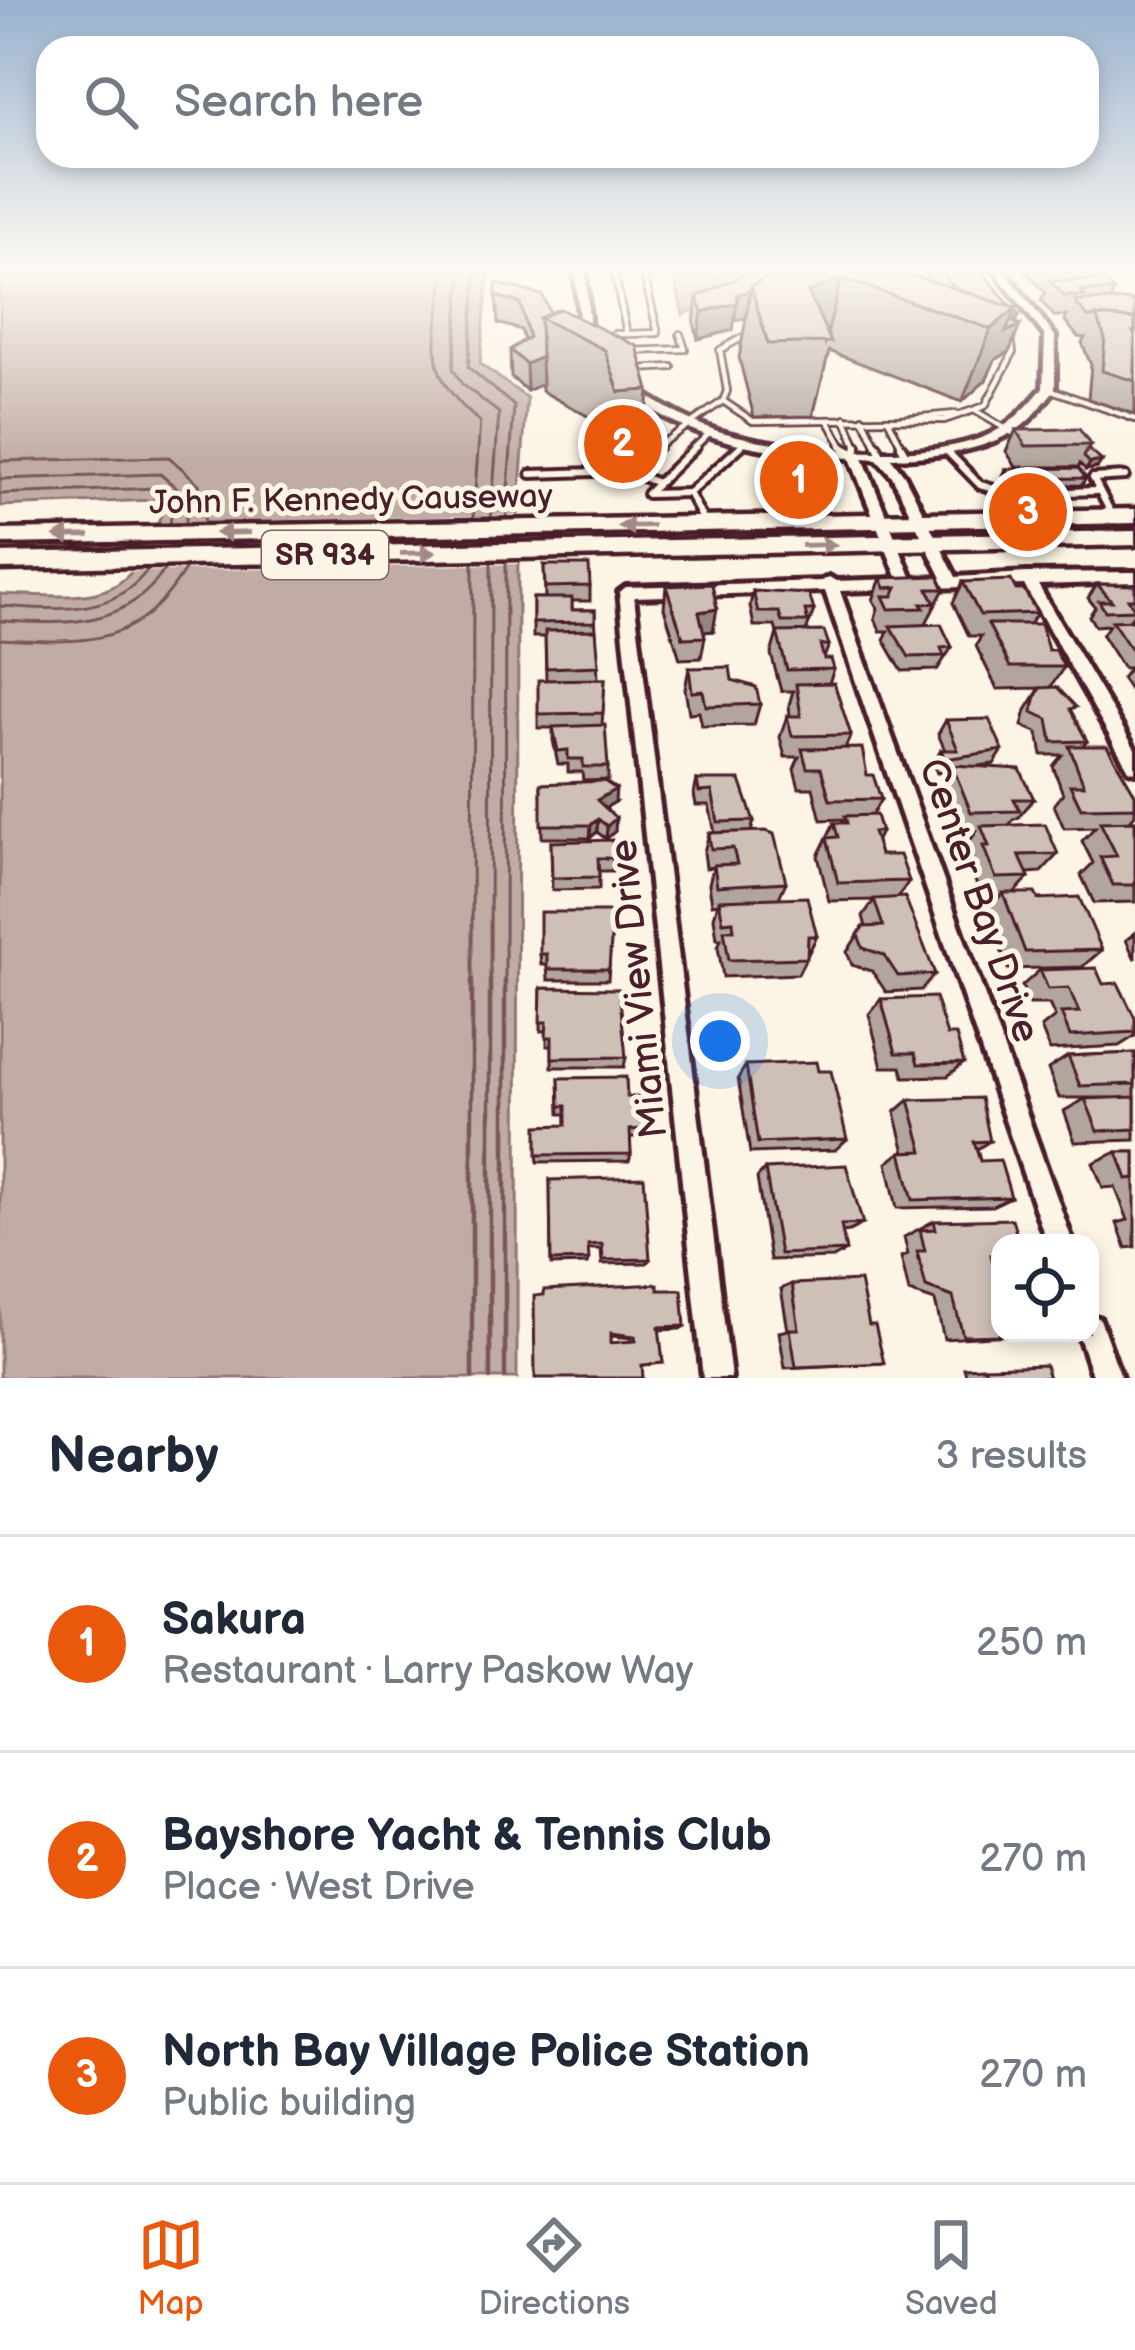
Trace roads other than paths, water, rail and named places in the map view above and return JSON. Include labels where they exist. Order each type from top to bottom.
[{"type":"main road","name":"John F. Kennedy Causeway","points":[[926,531],[1025,518],[1124,516]]},
{"type":"main road","name":"John F. Kennedy Causeway","points":[[0,537],[517,540],[706,524],[885,532]]},
{"type":"main road","name":"John F. Kennedy Causeway","points":[[0,561],[517,540],[926,531],[1135,538]]},
{"type":"street","points":[[618,376],[685,423],[710,432],[762,445],[855,454],[905,453],[945,449],[1006,429],[1049,389],[1049,334]]},
{"type":"street","points":[[584,335],[598,362]]},
{"type":"street","points":[[855,454],[904,579]]},
{"type":"street","points":[[881,455],[898,475],[950,578]]},
{"type":"street","points":[[829,582],[1135,577]]},
{"type":"street","points":[[1027,578],[1135,766]]},
{"type":"street","name":"Miami View Drive","points":[[717,1378],[626,592],[829,582]]},
{"type":"street","name":"Center Bay Drive","points":[[829,582],[1057,1234]]},
{"type":"street","points":[[1095,1342],[1107,1378]]},
{"type":"lane","points":[[584,335],[605,334]]},
{"type":"lane","points":[[614,334],[634,369]]},
{"type":"lane","points":[[622,351],[685,350],[680,334]]},
{"type":"lane","points":[[637,409],[653,420],[643,433],[655,448],[723,401],[727,391],[720,350],[747,334]]},
{"type":"lane","points":[[723,401],[753,421],[863,418],[944,423],[995,395],[999,374],[1013,353],[1006,334]]},
{"type":"lane","points":[[618,376],[634,369],[672,368]]},
{"type":"lane","points":[[1049,389],[1135,418]]},
{"type":"lane","points":[[973,410],[1036,446]]},
{"type":"lane","points":[[828,420],[842,448],[855,454],[858,448],[845,418]]},
{"type":"lane","points":[[863,418],[881,455]]},
{"type":"lane","points":[[888,419],[905,453]]},
{"type":"lane","points":[[710,432],[647,494],[688,493],[746,441]]},
{"type":"lane","points":[[945,449],[963,460],[976,485],[991,494],[1096,491],[1102,490],[1093,478],[1125,476]]},
{"type":"lane","points":[[532,474],[626,471],[658,483]]},
{"type":"lane","points":[[1096,491],[1124,516]]},
{"type":"lane","points":[[688,493],[706,524]]},
{"type":"lane","points":[[1012,494],[1025,518]]},
{"type":"water","points":[[0,334],[483,334],[480,364],[527,398],[518,514],[517,1378],[0,1378],[0,594],[84,595],[122,581],[137,565],[163,509],[155,500],[0,506]]},
{"type":"place","name":"Bayshore Yacht & Tennis Club","points":[[623,444]]},
{"type":"place","name":"Sakura","points":[[799,480]]},
{"type":"place","name":"North Bay Village Police Station","points":[[1028,512]]}]
